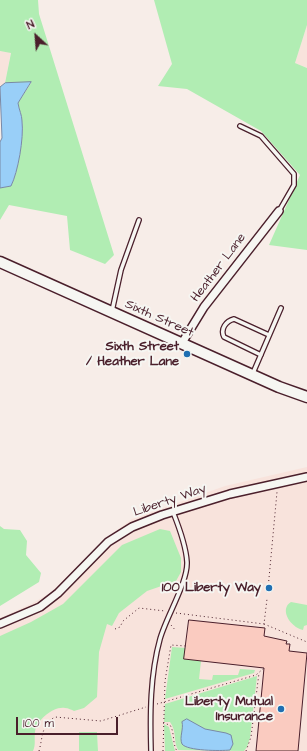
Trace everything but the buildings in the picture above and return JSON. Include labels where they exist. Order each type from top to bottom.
[{"type":"main road","name":"Sixth Street","points":[[0,262],[252,376],[292,393],[307,397]]},
{"type":"street","name":"Heather Lane","points":[[182,344],[204,307],[280,211]]},
{"type":"street","name":"Liberty Way","points":[[0,624],[40,607],[58,594],[108,542],[132,527],[173,511],[230,494],[307,477]]},
{"type":"lane","points":[[240,126],[260,136],[294,174],[294,185],[280,211]]},
{"type":"lane","points":[[112,312],[123,264],[139,220]]},
{"type":"lane","points":[[252,376],[281,308]]},
{"type":"lane","points":[[261,355],[224,337],[223,328],[226,322],[234,319],[270,335]]},
{"type":"lane","points":[[151,751],[151,706],[155,663],[160,640],[182,584],[187,562],[182,538],[173,511]]},
{"type":"path","points":[[268,589],[277,492]]},
{"type":"path","points":[[264,624],[266,599]]},
{"type":"path","points":[[115,628],[120,627],[123,621],[139,608],[264,624],[307,642]]},
{"type":"path","points":[[171,625],[176,631]]},
{"type":"path","points":[[163,751],[165,681],[171,645],[186,646]]},
{"type":"path","points":[[39,751],[43,729],[55,717],[101,721],[256,674],[264,668]]},
{"type":"path","points":[[246,751],[251,737],[259,672]]},
{"type":"path","points":[[163,723],[170,725],[173,730],[174,743],[177,751]]},
{"type":"shaded area","points":[[307,25],[307,68],[295,63]]},
{"type":"shaded area","points":[[0,51],[11,52],[5,83],[0,87]]},
{"type":"shaded area","points":[[307,467],[307,751],[98,751],[97,732],[79,732],[79,751],[0,751],[0,618],[31,604],[50,593],[105,539],[132,519],[225,486]]},
{"type":"green space","points":[[0,0],[38,0],[39,14],[114,255],[105,264],[70,250],[67,216],[9,205],[0,220],[0,188],[11,186],[14,180],[20,155],[22,117],[18,103],[31,83],[5,83],[11,53],[0,51]]},
{"type":"green space","points":[[154,0],[307,0],[307,25],[295,63],[307,68],[307,250],[269,245],[300,175],[261,131],[187,89],[158,86],[172,64]]},
{"type":"green space","points":[[0,526],[4,529],[20,530],[27,541],[26,555],[41,573],[39,582],[0,606]]},
{"type":"green space","points":[[160,529],[170,531],[181,558],[181,572],[176,581],[147,591],[119,613],[112,626],[107,624],[99,652],[97,697],[84,708],[74,711],[67,708],[60,708],[55,709],[46,715],[38,723],[36,728],[33,751],[0,751],[0,636],[31,622],[63,604],[122,545]]},
{"type":"green space","points":[[291,602],[307,605],[307,625],[304,626],[303,630],[290,622],[288,618],[286,609]]},
{"type":"green space","points":[[172,647],[186,648],[185,659],[201,661],[199,679],[212,680],[213,675],[238,675],[240,669],[255,670],[254,673],[165,699]]},
{"type":"green space","points":[[257,676],[250,738],[244,751],[178,750],[172,725],[170,722],[164,722],[165,704]]},
{"type":"green space","points":[[164,724],[169,727],[175,751],[165,751]]},
{"type":"green space","points":[[79,732],[97,732],[98,751],[79,751]]},
{"type":"water","points":[[31,82],[18,103],[22,117],[22,128],[21,145],[14,180],[11,186],[0,188],[0,142],[2,138],[0,87],[5,83]]},
{"type":"water","points":[[187,719],[205,729],[231,735],[233,744],[230,750],[204,750],[190,748],[182,744],[182,722]]},
{"type":"place","name":"Sixth Street / Heather Lane","points":[[187,354]]},
{"type":"place","name":"100 Liberty Way","points":[[269,588]]},
{"type":"place","name":"Liberty Mutual Insurance","points":[[281,709]]}]
